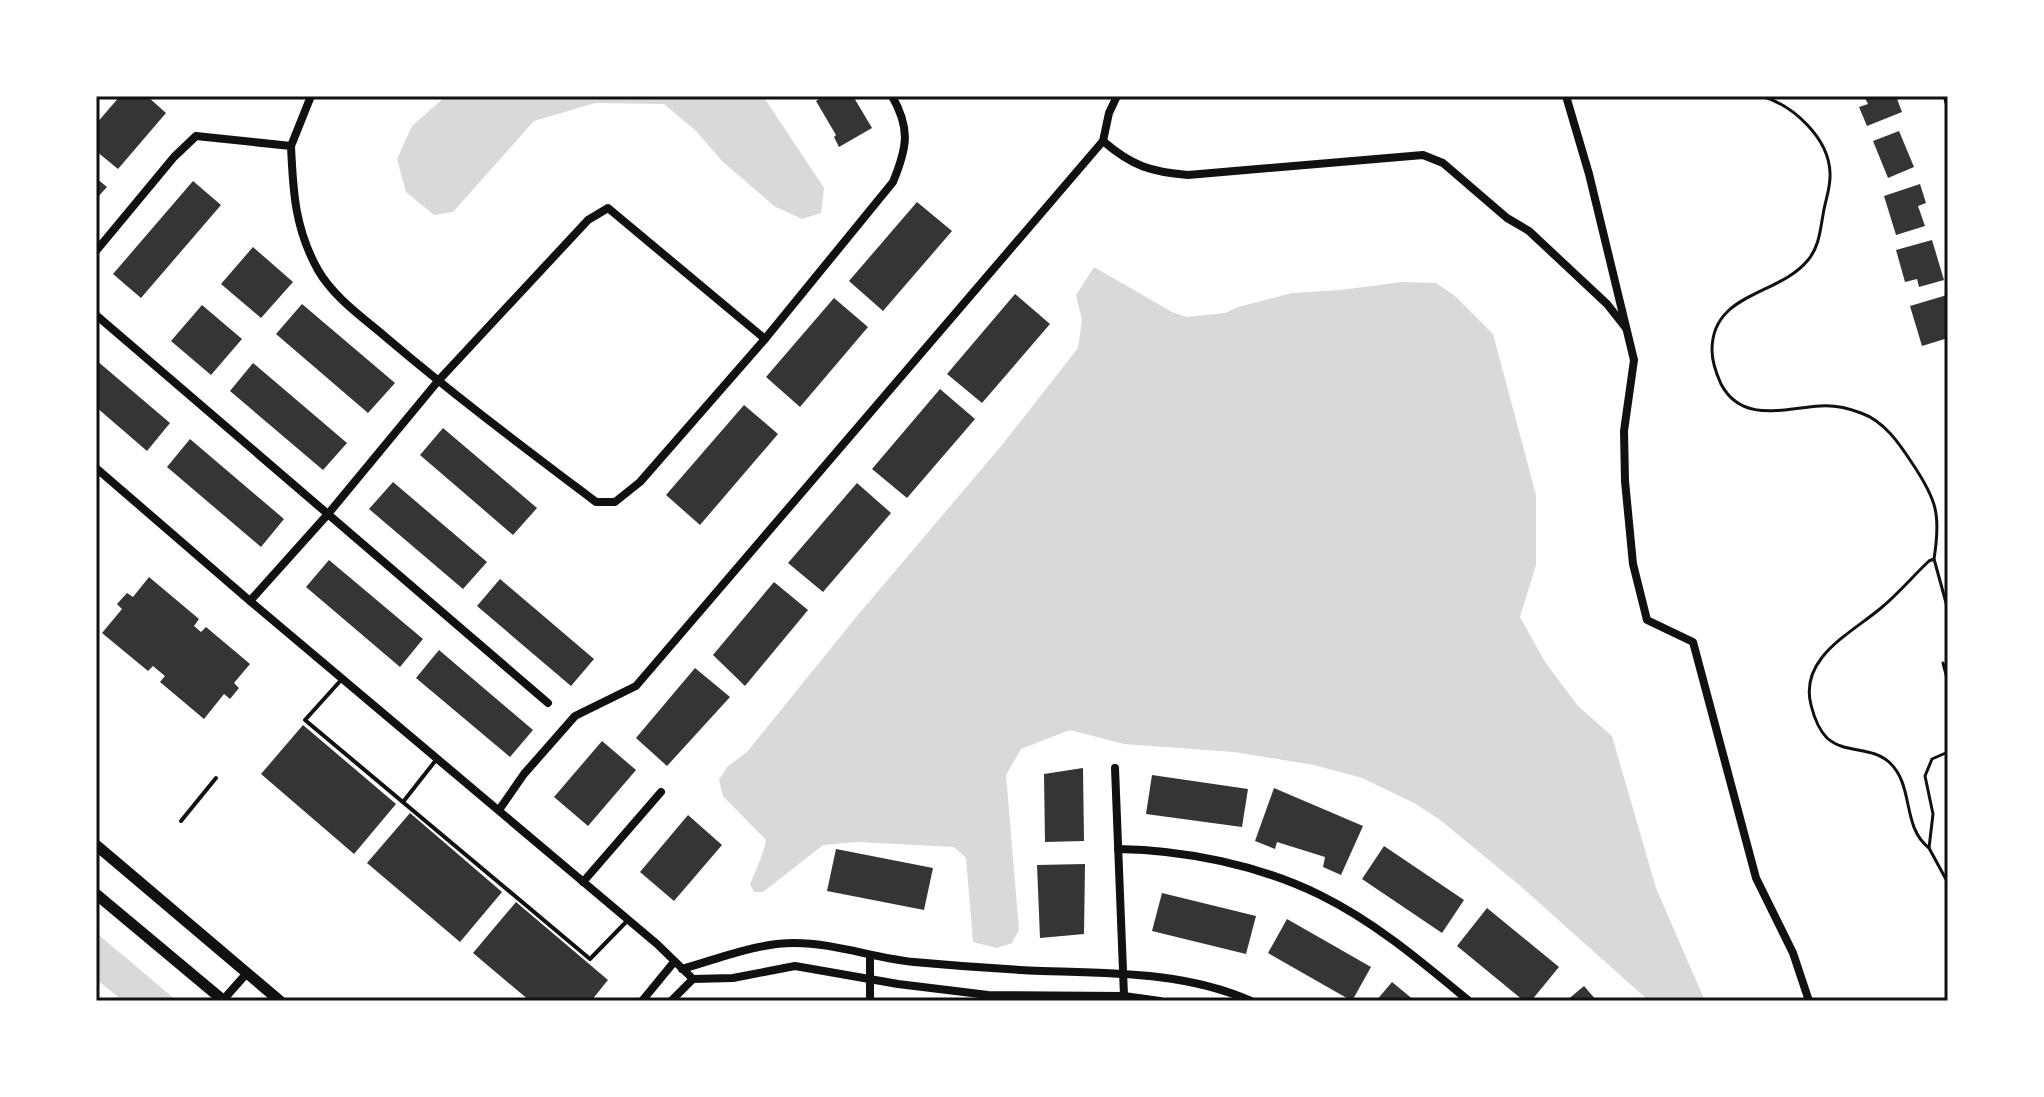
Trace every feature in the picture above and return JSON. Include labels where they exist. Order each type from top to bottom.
[{"type":"main road","points":[[96,845],[280,1001]]},
{"type":"main road","points":[[96,894],[224,1000]]},
{"type":"street","points":[[311,96],[291,146],[293,202],[301,233],[320,273],[351,308],[438,381],[596,502],[615,502],[640,482],[765,339],[893,182],[905,153],[903,116],[892,96]]},
{"type":"street","points":[[499,810],[524,774],[575,716],[636,686],[1103,141],[1109,113],[1117,96]]},
{"type":"street","points":[[1566,96],[1589,174],[1634,360],[1624,431],[1625,481],[1633,564],[1647,620],[1693,642],[1756,878],[1793,953],[1809,1001]]},
{"type":"street","points":[[96,251],[174,157],[196,136],[291,146]]},
{"type":"street","points":[[1103,141],[1124,159],[1159,173],[1188,175],[1423,155],[1443,163],[1507,218],[1529,231],[1607,304],[1629,332]]},
{"type":"street","points":[[250,601],[328,514],[438,381],[588,220],[608,208],[765,339]]},
{"type":"street","points":[[96,315],[548,703]]},
{"type":"street","points":[[96,468],[657,944],[693,979]]},
{"type":"street","points":[[1115,768],[1124,996]]},
{"type":"street","points":[[583,882],[661,792]]},
{"type":"street","points":[[1118,849],[1174,853],[1238,867],[1320,895],[1394,940],[1469,1001]]},
{"type":"street","points":[[682,969],[756,947],[793,943],[823,945],[909,961],[1007,969],[1123,973],[1228,991],[1251,1001]]},
{"type":"street","points":[[870,955],[870,1001]]},
{"type":"street","points":[[642,1001],[674,962]]},
{"type":"street","points":[[671,1001],[693,979],[733,978],[795,966],[898,984],[988,995],[1124,996],[1160,1001]]},
{"type":"street","points":[[224,1000],[247,973]]},
{"type":"lane","points":[[342,679],[305,720],[590,959],[627,921]]},
{"type":"lane","points":[[403,802],[438,758]]},
{"type":"lane","points":[[181,821],[216,778]]},
{"type":"path","points":[[1675,96],[1696,96]]},
{"type":"path","points":[[1761,96],[1794,113],[1817,138],[1828,163],[1829,183],[1819,238],[1807,262],[1783,280],[1735,303],[1717,324],[1712,342],[1712,359],[1717,376],[1735,402],[1750,408],[1782,412],[1830,406],[1860,412],[1874,419],[1901,446],[1933,499],[1939,517],[1934,559],[1948,610]]},
{"type":"path","points":[[1934,559],[1829,650],[1811,677],[1808,689],[1815,720],[1831,741],[1842,747],[1877,754],[1897,771],[1907,792],[1917,837],[1929,848],[1948,883]]},
{"type":"path","points":[[1943,663],[1948,682]]},
{"type":"path","points":[[1929,848],[1933,814],[1925,770],[1932,759],[1948,752]]},
{"type":"shaded area","points":[[446,96],[763,96],[824,188],[821,213],[802,219],[774,206],[664,104],[595,103],[534,121],[453,212],[434,215],[406,192],[397,159],[412,126]]},
{"type":"shaded area","points":[[1094,267],[1172,312],[1187,317],[1225,313],[1292,293],[1402,282],[1436,283],[1455,296],[1493,334],[1536,495],[1536,565],[1520,617],[1545,662],[1578,706],[1612,736],[1656,888],[1705,1001],[1649,1001],[1518,884],[1439,819],[1362,778],[1314,765],[1234,752],[1124,744],[1070,730],[1021,749],[1006,775],[1019,930],[1012,943],[997,948],[973,942],[966,858],[954,847],[858,842],[823,845],[763,892],[754,892],[750,884],[766,840],[723,796],[719,780],[727,767],[747,752],[1002,445],[1078,348],[1082,320],[1076,295]]},
{"type":"shaded area","points":[[96,933],[177,1001],[123,1001],[96,979]]},
{"type":"building","points":[[120,96],[147,96],[166,113],[118,169],[96,151],[96,124]]},
{"type":"building","points":[[824,96],[853,96],[872,128],[839,147],[834,137],[836,135],[816,101]]},
{"type":"building","points":[[1864,96],[1896,96],[1902,112],[1867,126],[1859,107],[1868,104]]},
{"type":"building","points":[[1899,131],[1914,167],[1888,178],[1873,141]]},
{"type":"building","points":[[96,178],[107,187],[96,199]]},
{"type":"building","points":[[193,181],[221,205],[141,298],[113,274]]},
{"type":"building","points":[[1920,184],[1926,203],[1918,206],[1925,226],[1896,235],[1884,196]]},
{"type":"building","points":[[917,202],[952,231],[883,311],[849,281]]},
{"type":"building","points":[[1932,240],[1944,280],[1919,287],[1917,279],[1905,282],[1896,250]]},
{"type":"building","points":[[253,247],[293,282],[261,318],[221,284]]},
{"type":"building","points":[[1015,294],[1050,324],[982,403],[947,374]]},
{"type":"building","points":[[1947,295],[1948,338],[1922,346],[1910,306]]},
{"type":"building","points":[[834,298],[868,327],[800,407],[766,377]]},
{"type":"building","points":[[302,304],[395,383],[368,413],[276,334]]},
{"type":"building","points":[[202,305],[242,339],[211,375],[171,341]]},
{"type":"building","points":[[96,360],[170,423],[147,451],[96,407]]},
{"type":"building","points":[[253,363],[347,443],[323,470],[230,391]]},
{"type":"building","points":[[940,389],[975,419],[907,498],[872,469]]},
{"type":"building","points":[[744,405],[778,434],[700,525],[666,495]]},
{"type":"building","points":[[443,428],[537,508],[513,535],[420,455]]},
{"type":"building","points":[[190,439],[284,519],[261,547],[167,467]]},
{"type":"building","points":[[393,482],[487,562],[463,589],[369,509]]},
{"type":"building","points":[[857,483],[891,513],[823,592],[788,563]]},
{"type":"building","points":[[329,560],[423,639],[400,667],[306,587]]},
{"type":"building","points":[[149,577],[199,619],[194,626],[201,632],[206,627],[250,664],[234,683],[239,688],[230,699],[224,694],[204,719],[160,682],[165,676],[153,666],[148,671],[102,633],[122,609],[117,604],[127,593],[133,597]]},
{"type":"building","points":[[500,579],[594,659],[571,686],[477,606]]},
{"type":"building","points":[[774,582],[808,610],[745,686],[713,655]]},
{"type":"building","points":[[439,650],[533,730],[510,757],[416,678]]},
{"type":"building","points":[[695,668],[730,697],[667,766],[636,738]]},
{"type":"building","points":[[303,725],[396,804],[354,854],[261,774]]},
{"type":"building","points":[[602,741],[636,770],[588,826],[554,797]]},
{"type":"building","points":[[1083,768],[1084,841],[1045,842],[1044,774]]},
{"type":"building","points":[[1152,775],[1248,789],[1242,827],[1146,814]]},
{"type":"building","points":[[1274,788],[1363,826],[1341,875],[1323,867],[1325,857],[1277,842],[1275,849],[1255,841]]},
{"type":"building","points":[[410,813],[502,892],[460,942],[367,863]]},
{"type":"building","points":[[688,815],[722,845],[674,901],[640,872]]},
{"type":"building","points":[[1384,846],[1464,900],[1442,933],[1362,879]]},
{"type":"building","points":[[836,849],[933,868],[924,910],[827,891]]},
{"type":"building","points":[[1085,864],[1084,934],[1040,938],[1037,865]]},
{"type":"building","points":[[1162,893],[1256,916],[1246,954],[1152,931]]},
{"type":"building","points":[[516,902],[608,980],[591,1001],[530,1001],[473,953]]},
{"type":"building","points":[[1487,908],[1559,967],[1531,1001],[1524,1001],[1457,946]]},
{"type":"building","points":[[1287,919],[1371,967],[1352,1001],[1268,953]]},
{"type":"building","points":[[1392,982],[1415,1001],[1376,1001]]},
{"type":"building","points":[[1584,986],[1597,1001],[1566,1001]]}]
